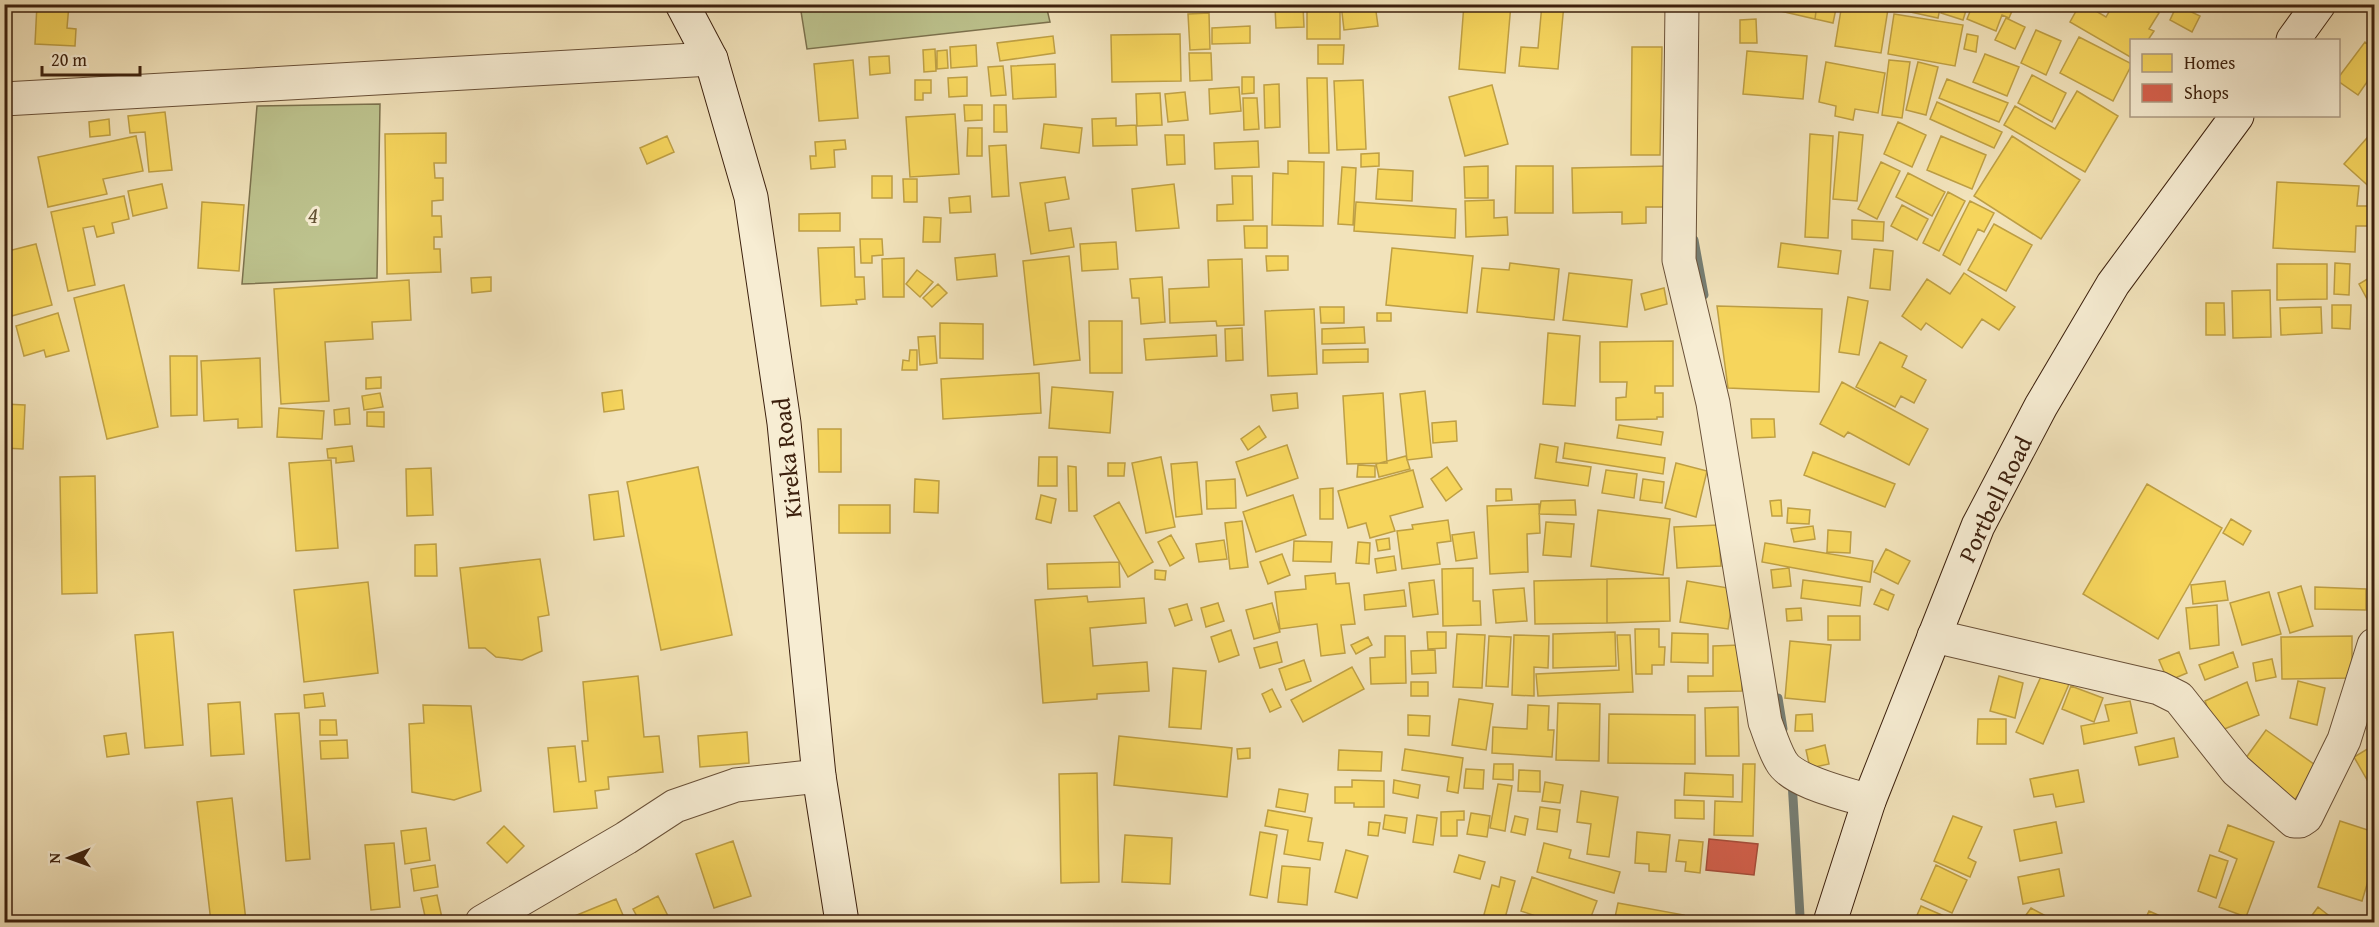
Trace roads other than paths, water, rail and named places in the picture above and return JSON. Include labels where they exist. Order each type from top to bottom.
[{"type":"street","name":"Kireka Road","points":[[682,4],[711,58],[751,197],[774,348],[819,776],[842,922]]},
{"type":"street","points":[[1682,4],[1679,260],[1713,403],[1765,722],[1781,764],[1791,772],[1806,780],[1869,801]]},
{"type":"street","points":[[2294,39],[2319,4]]},
{"type":"street","points":[[4,99],[711,58]]},
{"type":"street","name":"Portbell Road","points":[[1830,922],[1869,801],[1978,526],[2041,406],[2113,284],[2236,117]]},
{"type":"street","points":[[1934,636],[2159,688],[2179,698],[2236,770],[2294,821],[2300,821],[2306,817],[2344,740],[2374,645]]},
{"type":"street","points":[[483,922],[626,838],[675,806],[736,785],[819,776]]},
{"type":"waterway","points":[[1694,240],[1704,295]]},
{"type":"waterway","points":[[1778,698],[1783,729]]},
{"type":"waterway","points":[[1792,781],[1800,916]]},
{"type":"park label","name":"4","points":[[313,214]]}]
